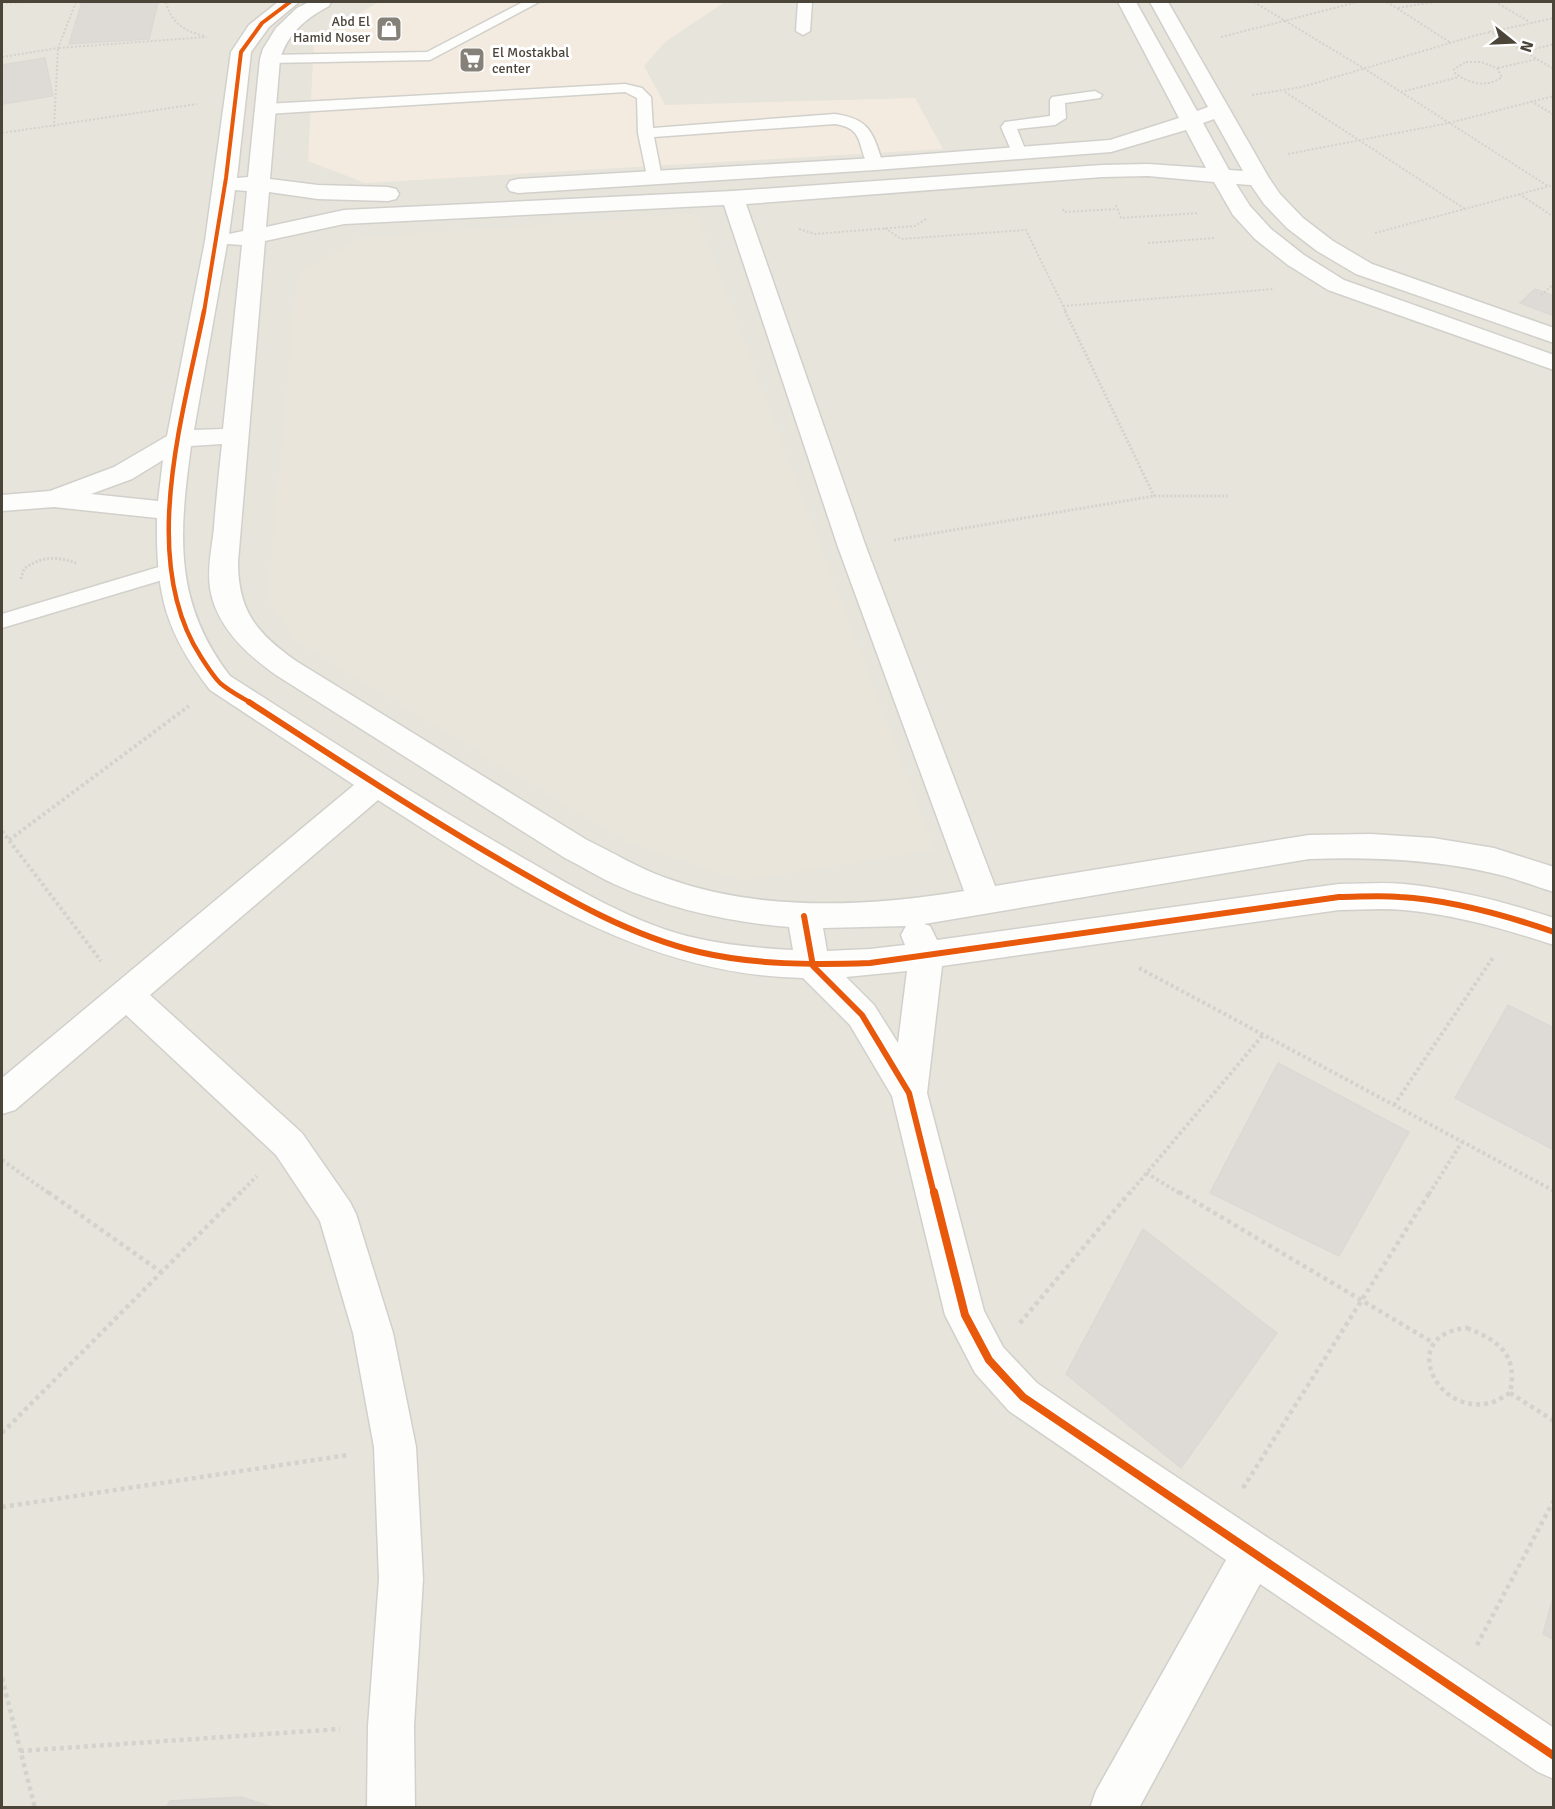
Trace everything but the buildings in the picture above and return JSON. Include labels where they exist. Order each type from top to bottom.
[{"type":"street","points":[[290,2],[261,22],[249,35],[242,52],[217,241],[180,439],[171,512],[171,570],[178,611],[188,636],[202,660],[220,682],[375,785],[538,882],[617,925],[678,946],[744,960],[813,966],[870,963],[1339,897],[1402,897],[1468,906],[1519,919],[1554,932]]},
{"type":"street","points":[[322,2],[296,17],[282,31],[273,45],[270,59],[224,562],[225,592],[236,620],[256,646],[286,668],[576,849],[626,875],[681,895],[742,909],[804,916],[857,917],[910,913],[983,899],[1309,848],[1366,844],[1426,849],[1477,858],[1554,880]]},
{"type":"street","points":[[1127,2],[1241,210],[1263,234],[1296,260],[1336,285],[1554,363]]},
{"type":"street","points":[[1159,2],[1253,170],[1272,199],[1295,223],[1325,246],[1364,269],[1554,336]]},
{"type":"street","points":[[500,187],[875,164],[1111,146],[1136,140],[1191,120],[1216,103]]},
{"type":"street","points":[[217,241],[255,237],[293,226],[344,217],[734,198],[1124,169],[1222,176],[1253,170]]},
{"type":"street","points":[[225,184],[259,184],[318,192],[405,193]]},
{"type":"street","points":[[734,198],[852,547],[983,899]]},
{"type":"street","points":[[54,499],[123,473],[180,439],[234,436]]},
{"type":"street","points":[[2,503],[54,499],[171,512]]},
{"type":"street","points":[[2,1099],[375,785]]},
{"type":"street","points":[[909,1093],[926,955],[910,913]]},
{"type":"street","points":[[804,916],[813,966],[862,1015],[909,1093],[965,1315],[989,1360],[1023,1396],[1554,1756]]},
{"type":"street","points":[[126,994],[288,1144],[337,1214],[373,1333],[395,1447],[401,1579],[391,1726],[391,1808]]},
{"type":"street","points":[[1113,1808],[1253,1554]]},
{"type":"lane","points":[[270,59],[430,56],[532,2]]},
{"type":"lane","points":[[803,31],[805,2]]},
{"type":"lane","points":[[266,109],[625,88],[637,91],[644,97],[646,133],[654,178]]},
{"type":"lane","points":[[1020,154],[1010,125],[1055,120],[1058,118],[1057,100],[1095,95]]},
{"type":"lane","points":[[646,133],[847,120],[863,129],[875,164]]},
{"type":"lane","points":[[2,621],[171,570]]},
{"type":"path","points":[[2,3],[30,2]]},
{"type":"path","points":[[54,127],[57,48],[76,2]]},
{"type":"path","points":[[2,57],[57,48],[211,37],[182,28],[171,19],[166,2]]},
{"type":"path","points":[[1254,2],[1365,69],[1548,186]]},
{"type":"path","points":[[1185,46],[1358,2]]},
{"type":"path","points":[[1387,2],[1452,44]]},
{"type":"path","points":[[1397,8],[1434,2]]},
{"type":"path","points":[[1496,2],[1530,22]]},
{"type":"path","points":[[1216,103],[1249,95],[1284,92],[1452,44],[1488,31],[1554,18]]},
{"type":"path","points":[[1488,31],[1554,69]]},
{"type":"path","points":[[1526,51],[1554,44]]},
{"type":"path","points":[[1459,77],[1454,69],[1463,63],[1481,62],[1497,68],[1538,58]]},
{"type":"path","points":[[1401,92],[1459,77],[1476,83],[1493,83],[1502,76],[1497,68]]},
{"type":"path","points":[[1284,92],[1464,209]]},
{"type":"path","points":[[1253,170],[1361,141],[1449,123],[1531,100],[1554,96]]},
{"type":"path","points":[[2,133],[236,98]]},
{"type":"path","points":[[1531,100],[1554,115]]},
{"type":"path","points":[[1325,246],[1554,185]]},
{"type":"path","points":[[1519,194],[1554,217]]},
{"type":"path","points":[[885,228],[901,239],[1026,230],[1154,496]]},
{"type":"path","points":[[1148,243],[1263,234]]},
{"type":"path","points":[[1063,306],[1336,285]]},
{"type":"path","points":[[852,547],[1154,496],[1228,496]]},
{"type":"path","points":[[9,840],[220,682]]},
{"type":"path","points":[[2,831],[126,994]]},
{"type":"path","points":[[1394,1105],[1519,919]]},
{"type":"path","points":[[1077,934],[1554,1191]]},
{"type":"path","points":[[989,1360],[1263,1035]]},
{"type":"path","points":[[1217,1529],[1462,1142]]},
{"type":"path","points":[[2,1433],[288,1144]]},
{"type":"path","points":[[2,1160],[161,1272]]},
{"type":"path","points":[[1146,1173],[1432,1342]]},
{"type":"path","points":[[1467,1328],[1489,1337],[1506,1353],[1513,1373],[1510,1393],[1497,1403],[1480,1406],[1461,1403],[1444,1391],[1432,1374],[1428,1358],[1432,1342],[1446,1330],[1467,1328]]},
{"type":"path","points":[[1510,1393],[1554,1421]]},
{"type":"path","points":[[2,1507],[395,1447]]},
{"type":"path","points":[[1454,1689],[1554,1500]]},
{"type":"path","points":[[2,1678],[35,1808]]},
{"type":"path","points":[[20,1751],[391,1726]]},
{"type":"shaded area","points":[[2,2],[1553,2],[1553,1807],[2,1807]]},
{"type":"shaded area","points":[[379,2],[725,2],[666,41],[644,66],[665,105],[915,98],[943,149],[365,183],[308,161],[314,39]]},
{"type":"shaded area","points":[[696,213],[934,850],[742,880],[625,841],[298,642],[268,599],[297,276],[359,238]]},
{"type":"cycle path","points":[[290,2],[262,23],[241,52],[217,241],[173,480],[170,551],[173,586],[179,613],[190,638],[220,683],[451,831],[578,904],[651,937],[676,946],[724,957],[797,964],[870,963],[1339,897],[1396,896],[1442,902],[1499,915],[1554,932]]},
{"type":"cycle path","points":[[804,916],[813,966],[862,1015],[909,1093],[965,1315],[989,1360],[1023,1397],[1064,1426],[1554,1756]]},
{"type":"place","name":"Abd El Hamid Noser","points":[[389,29]]},
{"type":"place","name":"El Mostakbal center","points":[[472,60]]}]
